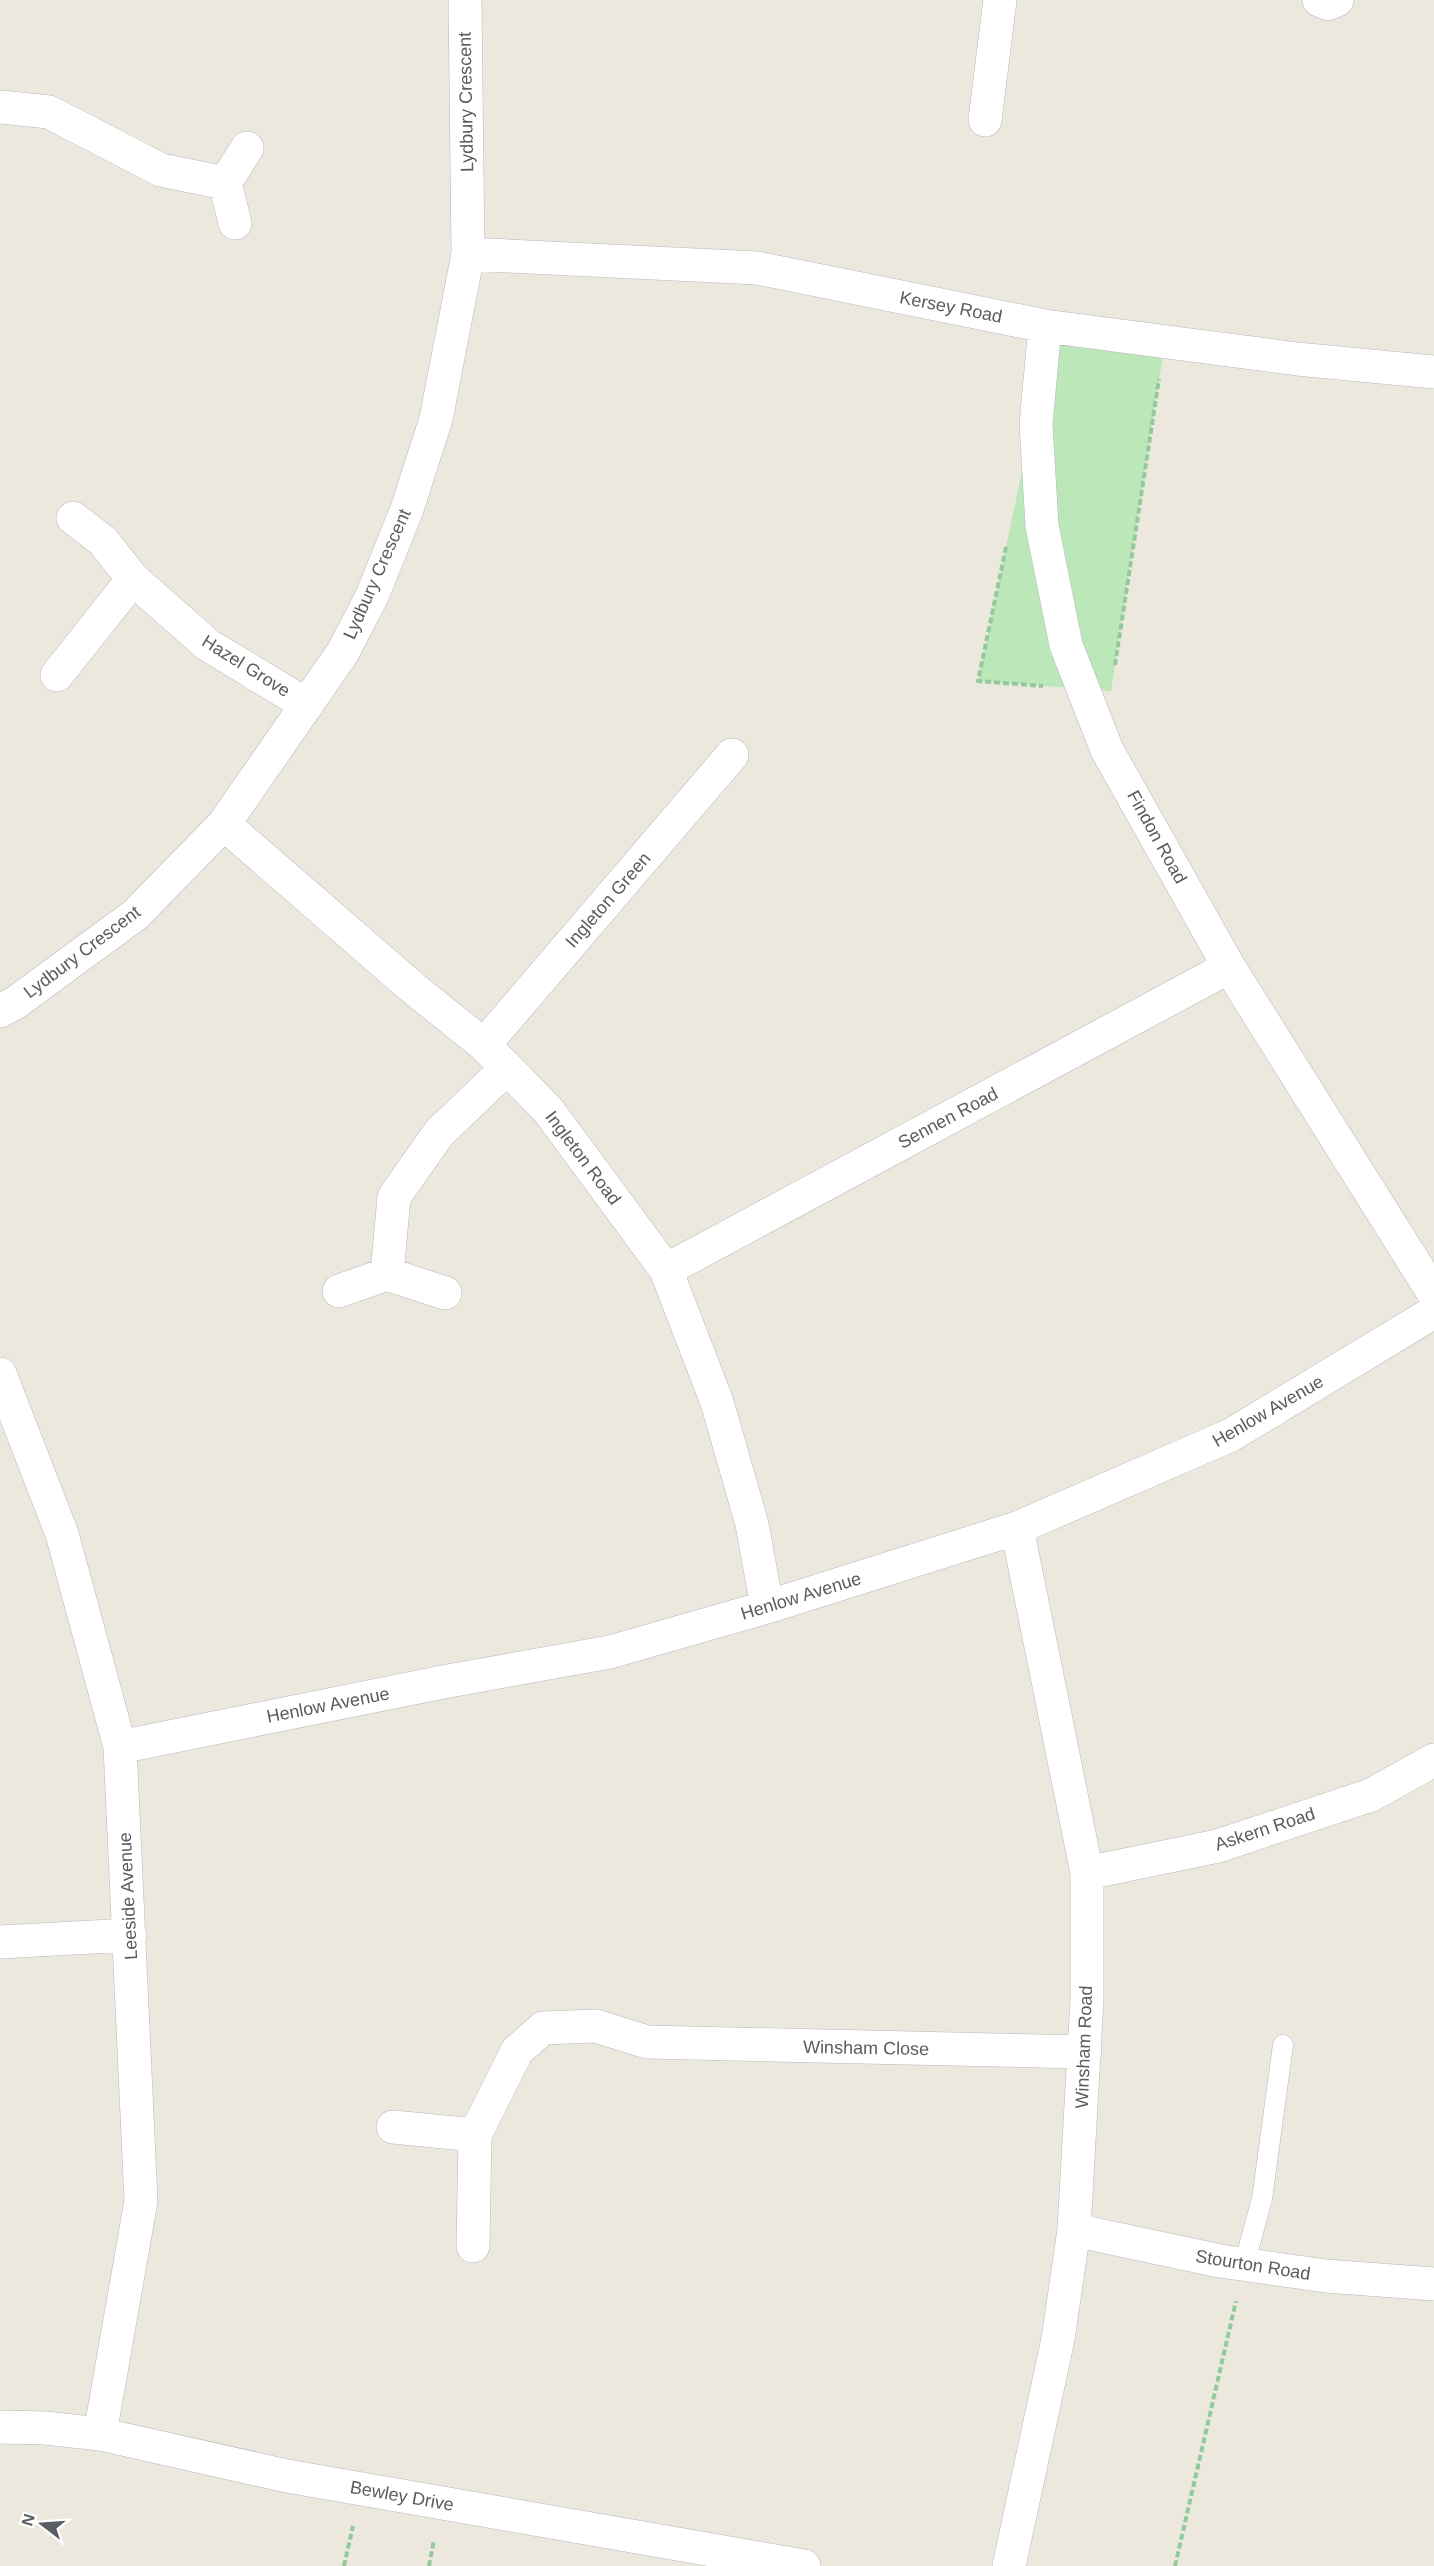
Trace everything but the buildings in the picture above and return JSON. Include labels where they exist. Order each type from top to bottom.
[{"type":"street","name":"Lydbury Crescent","points":[[0,1011],[15,1003],[135,915],[224,824],[343,652],[372,596],[407,509],[436,419],[468,254],[465,0]]},
{"type":"street","points":[[985,120],[1000,0]]},
{"type":"street","points":[[1319,0],[1328,4],[1337,0]]},
{"type":"street","points":[[0,108],[49,112],[161,170],[225,183]]},
{"type":"street","points":[[235,223],[225,183],[247,148]]},
{"type":"street","name":"Kersey Road","points":[[468,254],[757,268],[1046,326],[1297,358],[1434,372]]},
{"type":"street","name":"Findon Road","points":[[1046,326],[1036,424],[1042,526],[1066,645],[1107,750],[1230,967],[1434,1294]]},
{"type":"street","name":"Hazel Grove","points":[[73,518],[103,540],[133,579],[208,645],[307,705]]},
{"type":"street","points":[[57,675],[133,579]]},
{"type":"street","name":"Ingleton Green","points":[[484,1045],[732,754]]},
{"type":"street","name":"Ingleton Road","points":[[224,824],[413,988],[484,1045],[507,1068],[548,1110],[666,1270],[717,1402],[752,1524],[767,1607]]},
{"type":"street","name":"Sennen Road","points":[[666,1270],[1230,967]]},
{"type":"street","points":[[387,1274],[394,1197],[439,1133],[507,1068]]},
{"type":"street","points":[[339,1291],[387,1274],[445,1293]]},
{"type":"street","name":"Henlow Avenue","points":[[120,1747],[443,1682],[610,1652],[767,1607],[1017,1528],[1231,1436],[1434,1312]]},
{"type":"street","name":"Leeside Avenue","points":[[0,1374],[62,1534],[120,1747],[141,2201],[100,2434]]},
{"type":"street","name":"Winsham Road","points":[[1009,2566],[1058,2339],[1074,2230],[1085,2052],[1087,1873],[1017,1528]]},
{"type":"street","name":"Askern Road","points":[[1087,1873],[1218,1846],[1371,1795],[1434,1760]]},
{"type":"street","points":[[0,1942],[130,1935]]},
{"type":"street","name":"Winsham Close","points":[[475,2135],[517,2051],[543,2028],[596,2026],[646,2042],[1085,2052]]},
{"type":"street","points":[[393,2127],[475,2135],[473,2246]]},
{"type":"street","name":"Stourton Road","points":[[1074,2230],[1244,2265],[1326,2276],[1434,2284]]},
{"type":"street","name":"Bewley Drive","points":[[0,2427],[45,2427],[100,2434],[287,2476],[804,2566]]},
{"type":"lane","points":[[1244,2265],[1262,2199],[1283,2045]]},
{"type":"path","points":[[1175,2566],[1244,2265]]},
{"type":"green space","points":[[1045,326],[1165,342],[1111,691],[978,681],[1039,390]]}]
